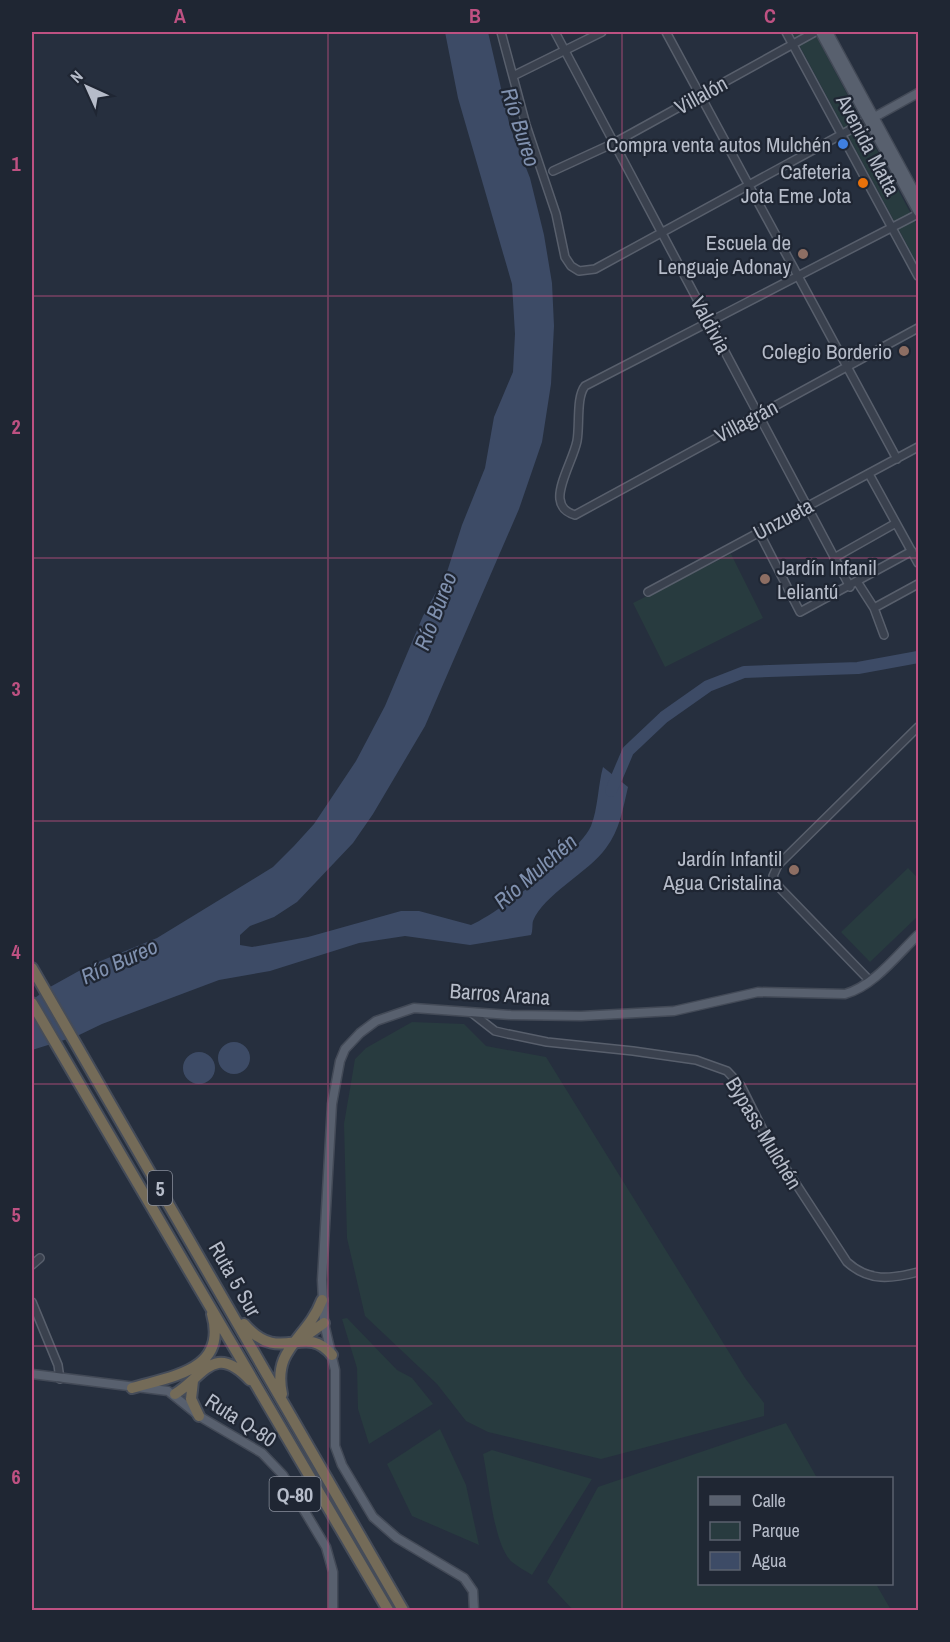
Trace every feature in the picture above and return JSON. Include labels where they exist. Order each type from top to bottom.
[{"type":"highway","name":"Ruta 5 Sur","points":[[32,968],[403,1611]]},
{"type":"highway","name":"Ruta 5 Sur","points":[[32,1003],[388,1611]]},
{"type":"highway","points":[[287,1408],[280,1385],[280,1367],[285,1353],[314,1320],[322,1300]]},
{"type":"highway","points":[[132,1388],[183,1372],[202,1362],[214,1346],[216,1335],[210,1304]]},
{"type":"highway","points":[[230,1308],[254,1335],[264,1342],[281,1345],[296,1341],[324,1323]]},
{"type":"highway","points":[[296,1341],[319,1344],[332,1355]]},
{"type":"highway","points":[[175,1394],[193,1381],[204,1368],[224,1363],[237,1368],[261,1391]]},
{"type":"highway","points":[[175,1394],[177,1380],[183,1372]]},
{"type":"highway","points":[[193,1381],[191,1399],[200,1416]]},
{"type":"main road","name":"Avenida Matta","points":[[820,32],[918,198]]},
{"type":"main road","name":"Avenida Matta","points":[[828,32],[918,213]]},
{"type":"main road","points":[[871,119],[918,93]]},
{"type":"main road","name":"Barros Arana","points":[[474,1611],[473,1591],[464,1578],[397,1538],[379,1524],[342,1465],[334,1440],[335,1370],[324,1323],[322,1300],[332,1111],[342,1054],[368,1027],[394,1013],[426,1008],[472,1013],[555,1016],[655,1013],[691,1008],[758,992],[845,994],[857,990],[870,981],[918,935]]},
{"type":"main road","name":"Ruta Q-80","points":[[32,1374],[132,1388],[163,1389],[175,1394],[200,1416],[262,1453],[283,1475],[330,1557],[333,1611]]},
{"type":"street","points":[[501,32],[556,214],[565,257],[571,266],[579,271],[596,269],[871,119]]},
{"type":"street","name":"Valdivia","points":[[555,32],[850,587]]},
{"type":"street","points":[[513,76],[602,32]]},
{"type":"street","points":[[666,32],[897,459]]},
{"type":"street","name":"Avenida Matta","points":[[786,32],[918,276]]},
{"type":"street","name":"Villalón","points":[[553,171],[614,143],[815,32]]},
{"type":"street","points":[[710,323],[918,213]]},
{"type":"street","name":"Villagrán","points":[[710,323],[585,386],[581,392],[576,446],[560,494],[564,510],[574,515],[918,328]]},
{"type":"street","name":"Unzueta","points":[[648,592],[918,447]]},
{"type":"street","points":[[869,474],[918,563]]},
{"type":"street","points":[[834,558],[896,523]]},
{"type":"street","points":[[759,532],[800,612],[858,583],[912,551]]},
{"type":"street","points":[[858,583],[874,608],[884,635]]},
{"type":"street","points":[[874,608],[918,584]]},
{"type":"street","points":[[870,981],[777,885],[773,876],[778,865],[918,727]]},
{"type":"street","name":"Bypass Mulchén","points":[[472,1013],[495,1031],[508,1034],[547,1042],[696,1060],[727,1071],[747,1096],[770,1144],[847,1262],[858,1271],[880,1278],[918,1272]]},
{"type":"street","points":[[32,1265],[40,1258]]},
{"type":"street","points":[[32,1302],[57,1365],[60,1379]]},
{"type":"green space","points":[[792,32],[814,32],[918,227],[918,265]]},
{"type":"green space","points":[[731,554],[763,618],[665,667],[633,603]]},
{"type":"green space","points":[[908,868],[918,878],[918,916],[870,962],[841,932]]},
{"type":"green space","points":[[412,1022],[464,1024],[486,1046],[546,1057],[745,1378],[764,1403],[764,1416],[601,1459],[488,1432],[466,1421],[437,1384],[365,1316],[347,1238],[344,1124],[355,1059],[366,1048]]},
{"type":"green space","points":[[347,1318],[397,1370],[412,1378],[433,1404],[369,1444],[358,1409],[357,1368],[342,1319]]},
{"type":"green space","points":[[786,1423],[816,1477],[698,1477],[698,1585],[877,1585],[891,1610],[573,1610],[547,1582],[598,1487]]},
{"type":"green space","points":[[440,1429],[466,1485],[479,1545],[412,1516],[387,1464]]},
{"type":"green space","points":[[492,1450],[592,1479],[532,1575],[512,1562],[500,1542],[483,1454]]},
{"type":"water","name":"Río Bureo","points":[[445,32],[488,32],[510,127],[530,178],[544,235],[552,283],[554,326],[551,384],[542,442],[519,509],[425,726],[373,814],[353,843],[297,902],[274,917],[250,926],[240,935],[240,945],[252,947],[308,937],[401,911],[419,911],[471,925],[500,908],[537,881],[584,837],[591,826],[597,805],[603,767],[628,787],[618,826],[611,841],[598,857],[538,911],[533,921],[531,935],[470,945],[405,936],[359,943],[270,971],[219,980],[102,1024],[77,1036],[32,1050],[32,1000],[86,967],[157,938],[273,867],[314,824],[356,761],[385,706],[423,616],[447,572],[462,525],[485,468],[494,417],[513,372],[515,334],[512,284],[458,98]]},
{"type":"water","points":[[234,1042],[245,1047],[250,1058],[245,1069],[234,1074],[223,1069],[218,1058],[223,1047]]},
{"type":"water","points":[[199,1052],[210,1057],[215,1068],[210,1079],[199,1084],[188,1079],[183,1068],[188,1057]]},
{"type":"waterway","name":"Río Mulchén","points":[[611,791],[628,751],[664,717],[708,686],[744,672],[858,668],[918,657]]},
{"type":"place","name":"Compra venta autos Mulchén","points":[[843,144]]},
{"type":"place","name":"Cafeteria Jota Eme Jota","points":[[863,183]]},
{"type":"place","name":"Escuela de Lenguaje Adonay","points":[[803,254]]},
{"type":"place","name":"Colegio Borderio","points":[[904,351]]},
{"type":"place","name":"Jardín Infanil Leliantú","points":[[765,579]]},
{"type":"place","name":"Jardín Infantil Agua Cristalina","points":[[794,870]]}]
